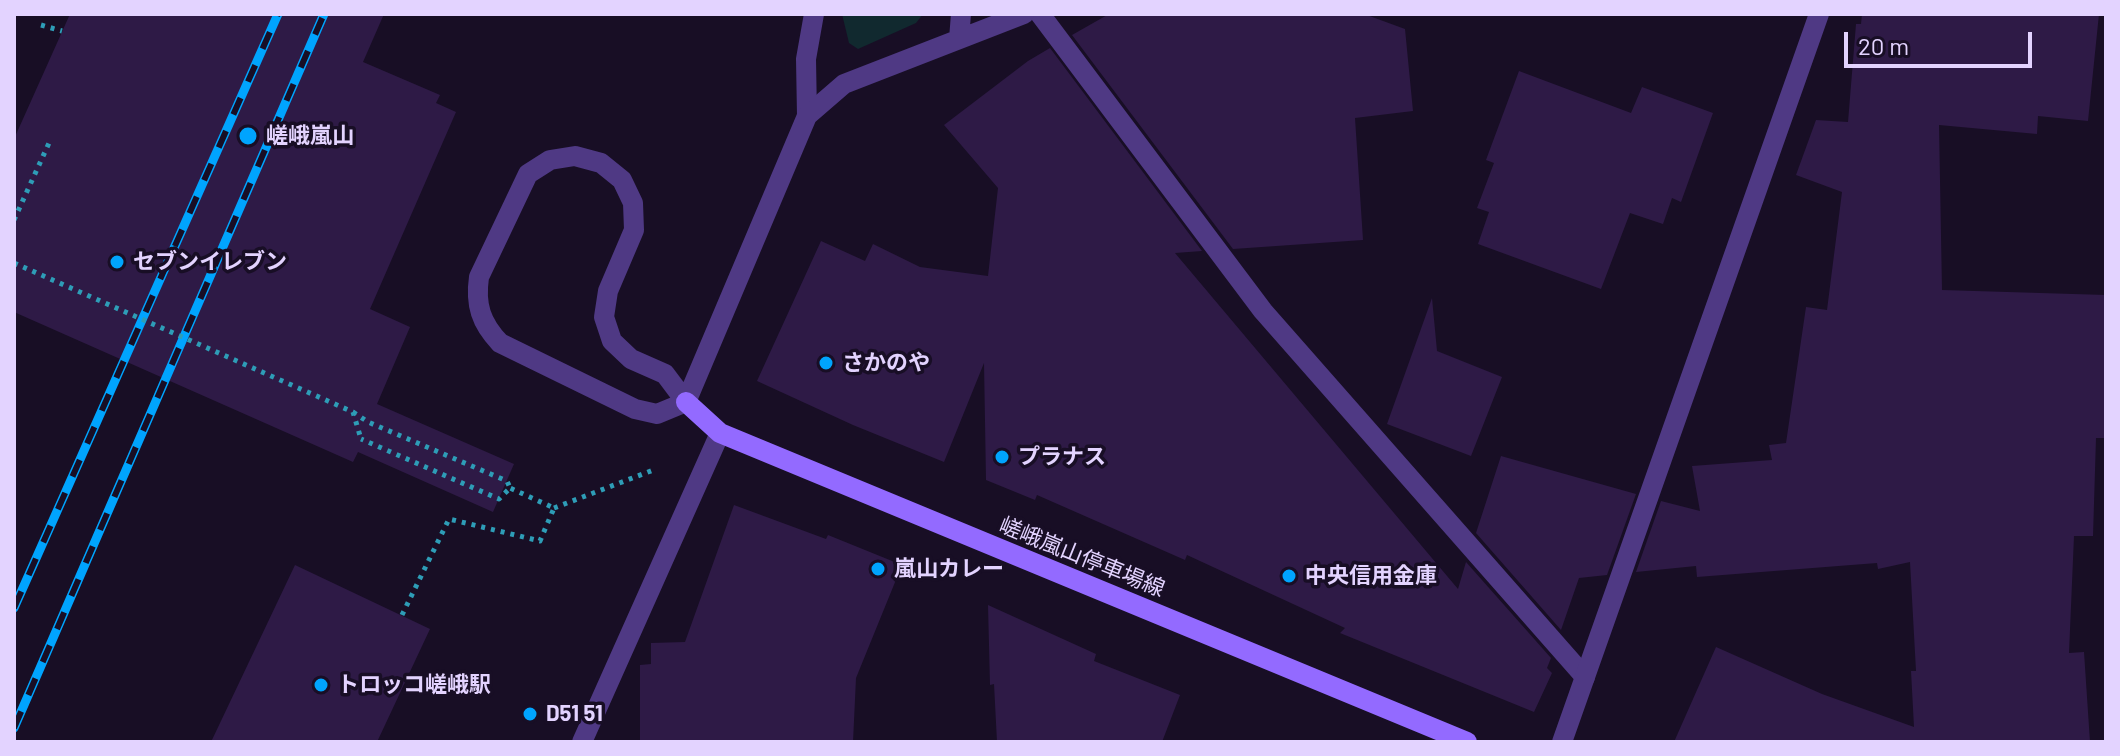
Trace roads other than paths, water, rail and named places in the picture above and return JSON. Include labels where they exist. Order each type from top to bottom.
[{"type":"main road","name":"嵯峨嵐山停車場線","points":[[686,402],[720,433],[1467,742]]},
{"type":"street","points":[[686,402],[665,374],[631,359],[612,341],[604,317],[608,291],[634,230],[633,203],[622,180],[601,163],[575,156],[550,160],[528,174],[479,277],[476,295],[479,313],[487,330],[500,343],[635,409],[657,414],[686,402],[807,116],[806,59],[814,14]]},
{"type":"street","points":[[959,39],[961,14]]},
{"type":"street","points":[[807,116],[844,84],[1024,14]]},
{"type":"street","points":[[1040,14],[1263,311],[1585,677]]},
{"type":"street","points":[[1562,742],[1819,14]]},
{"type":"street","points":[[582,742],[720,433]]},
{"type":"railway","points":[[14,608],[278,14]]},
{"type":"railway","points":[[14,728],[324,14]]},
{"type":"place","name":"嵯峨嵐山","points":[[248,136]]},
{"type":"place","name":"セブンイレブン","points":[[117,262]]},
{"type":"place","name":"さかのや","points":[[826,363]]},
{"type":"place","name":"プラナス","points":[[1002,457]]},
{"type":"place","name":"嵐山カレー","points":[[878,569]]},
{"type":"place","name":"中央信用金庫","points":[[1289,576]]},
{"type":"place","name":"トロッコ嵯峨駅","points":[[321,685]]},
{"type":"place","name":"D51 51","points":[[530,714]]}]
